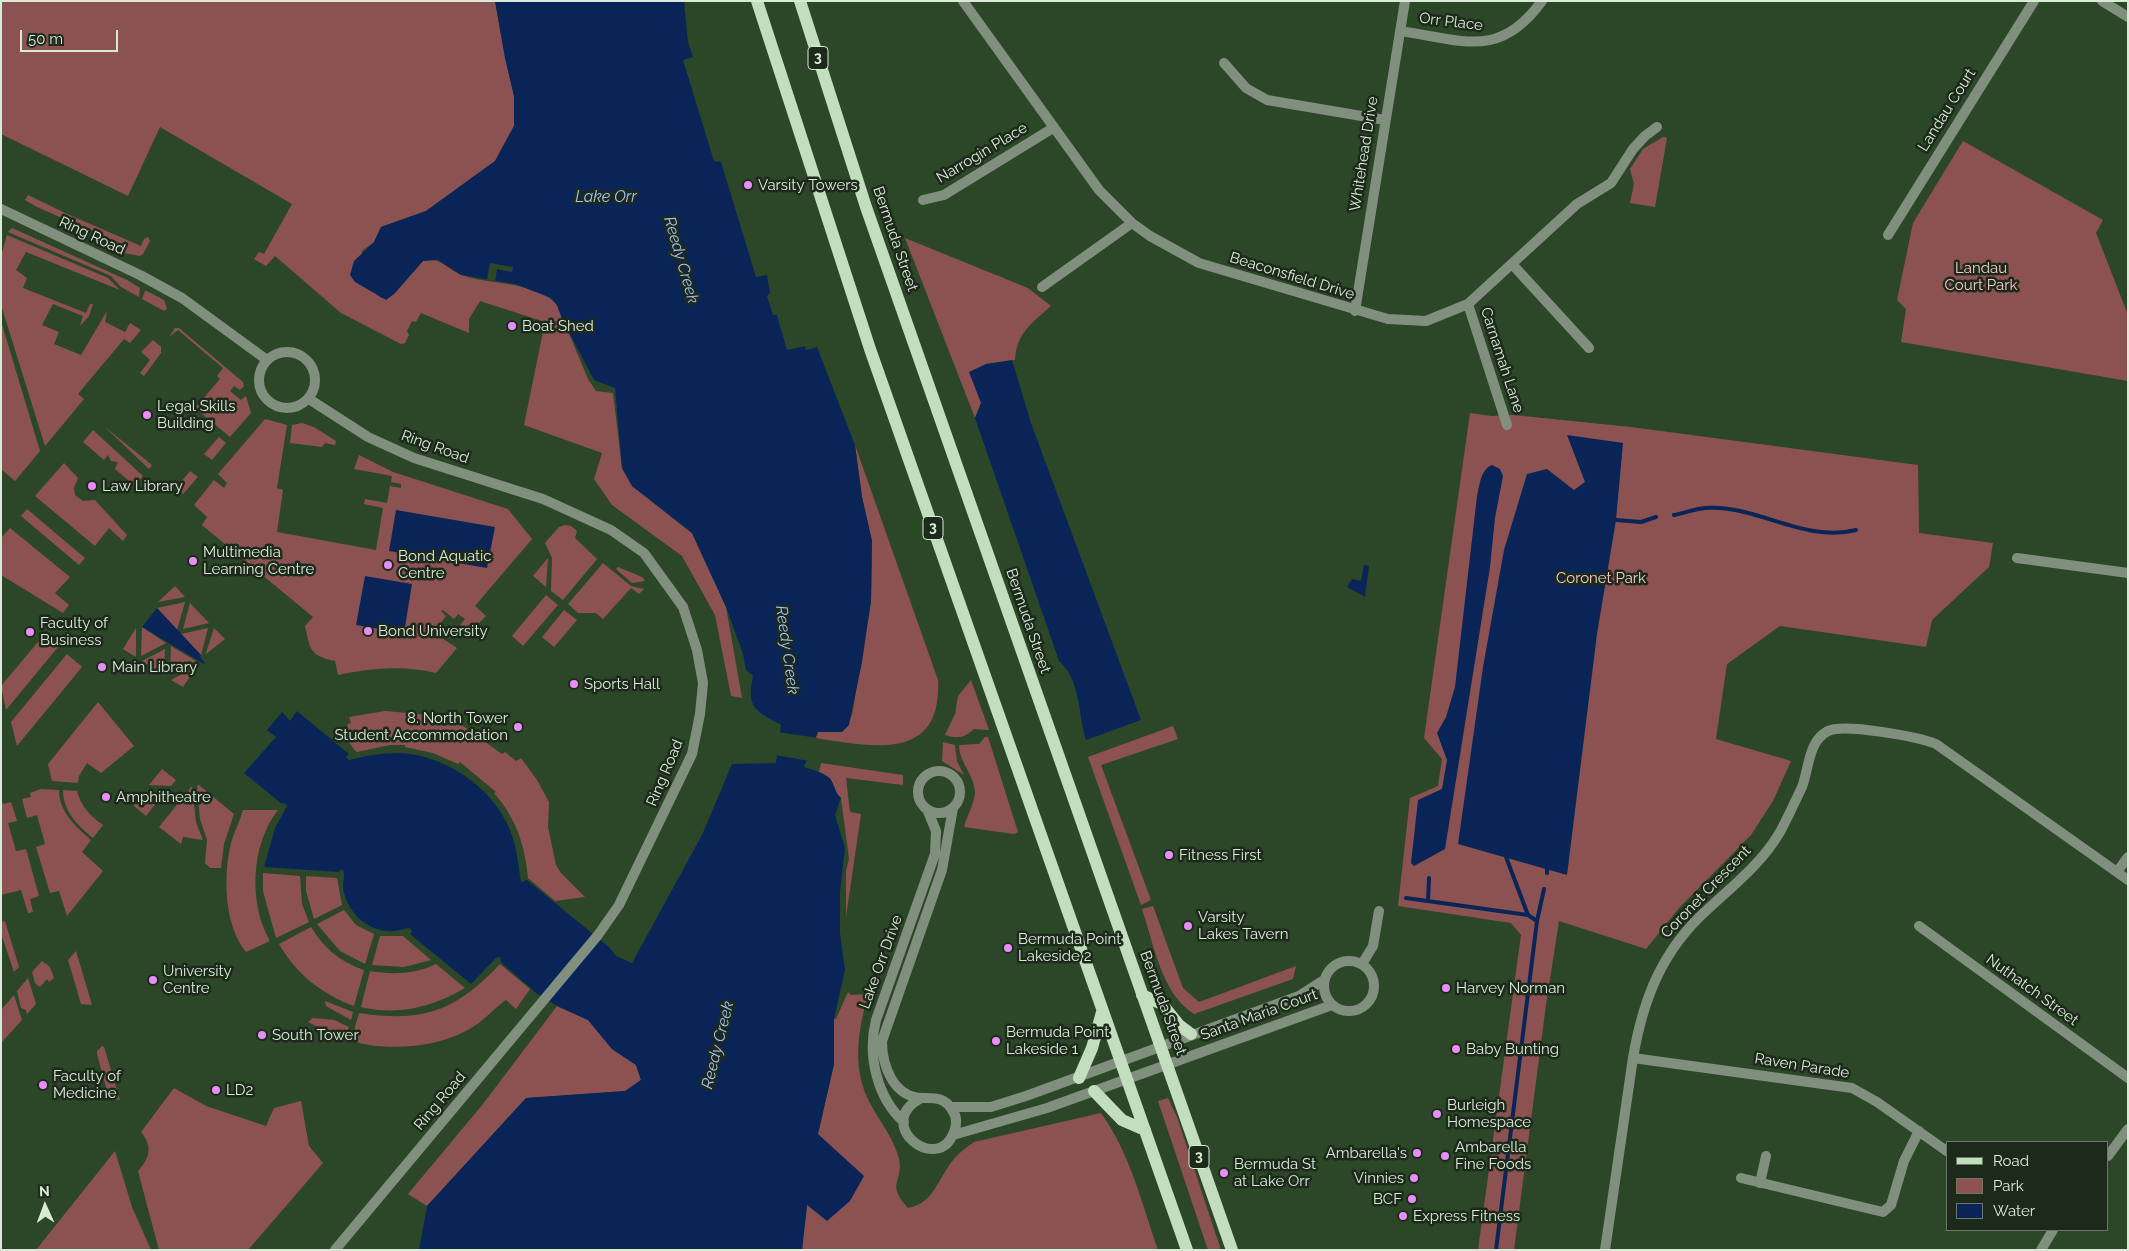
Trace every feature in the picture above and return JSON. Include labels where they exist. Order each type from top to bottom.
[{"type":"main road","name":"3","points":[[757,1],[867,340],[1187,1250]]},
{"type":"main road","name":"Bermuda Street","points":[[800,1],[866,207],[1232,1250]]},
{"type":"main road","points":[[1142,994],[1162,1004],[1179,1025],[1191,1034]]},
{"type":"main road","points":[[1079,1078],[1092,1048],[1102,1012]]},
{"type":"main road","points":[[1094,1091],[1122,1120],[1145,1130]]},
{"type":"street","name":"Beaconsfield Drive","points":[[963,1],[1099,190],[1132,223],[1172,250],[1199,263],[1354,311],[1388,319],[1426,321],[1468,304],[1577,204],[1611,183],[1634,148],[1657,127]]},
{"type":"street","name":"Whitehead Drive","points":[[1354,311],[1405,1]]},
{"type":"street","name":"Orr Place","points":[[1400,31],[1472,42],[1488,41],[1510,35],[1529,20],[1542,1]]},
{"type":"street","name":"Landau Court","points":[[1888,235],[2034,1]]},
{"type":"street","points":[[2102,1],[2128,17]]},
{"type":"street","points":[[1224,63],[1246,88],[1267,100],[1384,120]]},
{"type":"street","name":"Narrogin Place","points":[[923,200],[944,195],[1053,128]]},
{"type":"street","name":"Ring Road","points":[[1,209],[140,275],[174,294],[267,360]]},
{"type":"street","points":[[1042,287],[1132,223]]},
{"type":"street","points":[[1512,264],[1589,348]]},
{"type":"street","name":"Carnamah Lane","points":[[1468,304],[1507,425]]},
{"type":"street","points":[[283,352],[292,352],[302,356],[309,362],[316,380],[314,390],[309,399],[295,408],[285,409],[267,401],[259,387],[258,377],[267,360],[283,352]]},
{"type":"street","name":"Ring Road","points":[[309,399],[368,437],[399,451],[543,499],[611,530],[644,553],[683,607],[696,650],[703,683],[700,714],[689,764],[619,905],[598,935],[335,1250]]},
{"type":"street","points":[[2017,558],[2128,573]]},
{"type":"street","name":"Coronet Crescent","points":[[1605,1250],[1633,1058],[1638,1029],[1647,999],[1671,949],[1706,910],[1747,875],[1779,833],[1802,786],[1817,741],[1829,730],[1838,727],[1878,732],[1917,738],[1936,744],[2128,880]]},
{"type":"street","points":[[935,771],[948,773],[958,782],[960,796],[953,808],[940,813],[926,809],[919,799],[918,786],[925,776],[935,771]]},
{"type":"street","name":"Lake Orr Drive","points":[[921,1098],[903,1091],[893,1082],[884,1066],[882,1041],[942,870],[953,808]]},
{"type":"street","name":"Lake Orr Drive","points":[[904,1122],[895,1114],[878,1080],[872,1038],[876,1020],[935,854],[936,831],[926,809]]},
{"type":"street","points":[[2117,872],[2128,857]]},
{"type":"street","points":[[1362,964],[1373,946],[1379,911]]},
{"type":"street","name":"Nuthatch Street","points":[[1919,926],[2128,1078]]},
{"type":"street","points":[[1350,961],[1362,964],[1372,976],[1373,991],[1370,998],[1361,1008],[1354,1010],[1339,1009],[1332,1005],[1325,994],[1324,980],[1332,968],[1338,964],[1350,961]]},
{"type":"street","name":"Santa Maria Court","points":[[1161,1046],[1300,996],[1324,980]]},
{"type":"street","name":"Santa Maria Court","points":[[1167,1065],[1332,1005]]},
{"type":"street","points":[[1161,1046],[1079,1078],[991,1107],[951,1107],[938,1098],[921,1098],[909,1107],[904,1122],[908,1138],[920,1147],[928,1149],[942,1146],[953,1135],[1016,1118],[1167,1065]]},
{"type":"street","name":"Raven Parade","points":[[1633,1058],[1852,1088],[1877,1102],[1946,1151]]},
{"type":"street","points":[[951,1107],[956,1121],[953,1135]]},
{"type":"street","points":[[2109,1155],[2128,1129]]},
{"type":"street","points":[[1741,1178],[1883,1212],[1891,1205],[1904,1160],[1919,1131]]},
{"type":"street","points":[[1760,1183],[1766,1156]]},
{"type":"street","points":[[2042,1250],[2052,1231]]},
{"type":"green space","points":[[1,1],[495,1],[514,96],[514,126],[495,161],[426,211],[381,227],[374,242],[362,251],[361,285],[372,290],[381,298],[394,294],[423,261],[433,260],[462,275],[537,291],[557,305],[588,379],[596,391],[613,393],[622,468],[632,486],[692,533],[726,607],[742,698],[731,696],[715,615],[682,556],[612,505],[594,479],[602,453],[524,425],[545,322],[480,301],[469,319],[469,333],[421,313],[416,322],[412,321],[407,331],[409,335],[405,343],[401,344],[341,313],[275,256],[266,266],[254,259],[259,252],[264,254],[292,204],[160,127],[128,196],[1,134]]},
{"type":"green space","points":[[1663,137],[1667,138],[1655,207],[1630,203],[1634,184],[1630,169],[1643,149]]},
{"type":"green space","name":"Landau Court Park","points":[[1963,141],[2103,220],[2096,233],[2128,315],[2128,381],[1901,342],[1906,309],[1897,300],[1913,223]]},
{"type":"green space","points":[[28,195],[141,246],[144,239],[148,237],[150,241],[140,256],[123,253],[126,246],[37,207],[25,200]]},
{"type":"green space","points":[[12,228],[127,280],[140,288],[139,297],[121,287],[111,276],[8,232]]},
{"type":"green space","points":[[7,235],[108,278],[120,290],[26,252],[16,270],[27,278],[23,288],[86,313],[90,304],[93,304],[89,316],[80,326],[83,316],[53,304],[42,325],[59,332],[54,344],[81,355],[107,311],[105,322],[125,332],[130,323],[141,330],[130,343],[124,339],[78,394],[84,399],[45,446],[1,305],[1,256]]},
{"type":"green space","points":[[905,238],[1028,288],[1051,306],[1022,335],[1016,350],[1015,360],[986,364],[981,403],[975,418]]},
{"type":"green space","points":[[145,291],[164,300],[167,309],[164,311],[142,299]]},
{"type":"green space","points":[[1,321],[40,451],[15,481],[1,469]]},
{"type":"green space","points":[[175,328],[179,328],[243,382],[244,386],[240,390],[234,386],[230,391],[241,400],[246,396],[251,413],[230,437],[195,408],[220,379],[217,376],[223,368],[178,330],[169,337]]},
{"type":"green space","points":[[153,340],[161,347],[161,353],[144,376],[140,373],[150,360],[141,352]]},
{"type":"green space","name":"Coronet Park","points":[[1470,413],[1492,416],[1513,415],[1631,427],[1918,465],[1919,533],[1993,543],[1989,567],[1932,620],[1926,647],[1780,626],[1727,664],[1716,739],[1791,761],[1773,801],[1751,835],[1680,907],[1646,949],[1559,921],[1514,1250],[1478,1250],[1521,935],[1511,923],[1398,906],[1410,798],[1438,786],[1442,759],[1424,738]]},
{"type":"green space","name":"Bond Aquatic Centre","points":[[265,419],[287,425],[277,488],[283,490],[277,532],[376,550],[383,508],[364,504],[365,499],[387,503],[390,486],[401,488],[401,484],[391,482],[392,476],[354,469],[359,455],[393,472],[508,509],[532,539],[475,606],[486,616],[467,635],[458,628],[465,619],[458,614],[454,619],[443,610],[441,611],[446,616],[436,629],[442,634],[440,637],[457,648],[436,673],[387,668],[338,675],[335,661],[320,657],[312,650],[305,626],[313,617],[202,525],[207,517],[194,505],[214,480],[224,488],[227,483],[218,474]]},
{"type":"green space","points":[[302,423],[314,427],[336,441],[335,445],[325,443],[322,447],[290,443],[292,425]]},
{"type":"green space","points":[[105,427],[152,465],[149,469]]},
{"type":"green space","points":[[93,430],[143,476],[135,486],[115,469],[118,462],[111,461],[108,455],[104,460],[83,442]]},
{"type":"green space","points":[[219,437],[226,443],[212,460],[204,454]]},
{"type":"green space","points":[[855,445],[938,680],[936,707],[928,726],[915,737],[899,744],[858,744],[815,738],[818,732],[842,732],[852,715],[871,601],[872,541],[862,497]]},
{"type":"green space","points":[[64,463],[78,478],[74,488],[75,495],[83,501],[95,500],[127,535],[123,541],[109,528],[95,546],[35,496]]},
{"type":"green space","points":[[190,471],[198,477],[183,494],[176,488]]},
{"type":"green space","points":[[27,509],[85,558],[79,565],[21,516]]},
{"type":"green space","points":[[571,526],[577,531],[575,538],[597,559],[563,600],[551,591],[552,558],[545,543],[559,527]]},
{"type":"green space","points":[[10,528],[70,577],[55,593],[69,605],[63,613],[1,575],[1,538]]},
{"type":"green space","points":[[548,558],[546,587],[533,576]]},
{"type":"green space","points":[[603,563],[631,586],[644,589],[639,594],[631,588],[603,619],[596,613],[578,613],[568,604]]},
{"type":"green space","points":[[618,567],[642,577],[645,581],[632,583],[616,569]]},
{"type":"green space","points":[[175,586],[185,597],[158,602]]},
{"type":"green space","points":[[546,595],[558,605],[523,646],[512,636]]},
{"type":"green space","points":[[185,602],[177,630],[157,608]]},
{"type":"green space","points":[[190,603],[209,623],[183,629]]},
{"type":"green space","points":[[564,610],[577,620],[554,647],[542,637]]},
{"type":"green space","points":[[142,627],[166,643],[141,656]]},
{"type":"green space","points":[[136,628],[136,657],[123,649]]},
{"type":"green space","points":[[208,628],[201,655],[181,634]]},
{"type":"green space","points":[[214,628],[225,639],[206,654],[206,653]]},
{"type":"green space","points":[[43,636],[58,647],[6,710],[1,686]]},
{"type":"green space","points":[[171,646],[196,661],[170,674]]},
{"type":"green space","points":[[165,649],[164,675],[142,661]]},
{"type":"green space","points":[[67,654],[82,667],[17,746],[11,722]]},
{"type":"green space","points":[[193,668],[195,669],[183,687],[171,680]]},
{"type":"green space","points":[[971,680],[989,730],[974,729],[960,737],[945,735],[955,714],[958,696]]},
{"type":"green space","points":[[98,702],[134,746],[101,773],[87,763],[79,776],[78,783],[52,781],[48,764]]},
{"type":"green space","points":[[385,711],[430,715],[442,726],[451,725],[456,721],[502,754],[505,752],[516,761],[521,758],[537,780],[549,802],[548,827],[556,865],[561,873],[585,897],[555,901],[528,878],[525,854],[514,822],[494,793],[496,792],[460,762],[458,764],[433,753],[405,747],[405,745],[390,745],[357,752],[347,735],[348,724],[351,723],[349,717]]},
{"type":"green space","points":[[1173,726],[1178,739],[1101,765],[1151,900],[1141,905],[1088,757]]},
{"type":"green space","points":[[985,737],[988,737],[1018,832],[1014,834],[964,827],[975,793],[959,745],[979,744]]},
{"type":"green space","points":[[943,742],[955,745],[957,761],[964,775],[942,761]]},
{"type":"green space","points":[[821,763],[903,775],[903,785],[846,778],[850,812],[861,814],[846,917],[846,871],[849,859],[841,798],[837,794],[830,778],[819,772]]},
{"type":"green space","points":[[162,769],[176,780],[171,786],[149,785]]},
{"type":"green space","points":[[199,785],[234,814],[224,844],[221,868],[210,868],[205,863],[207,840],[200,819],[197,786]]},
{"type":"green space","points":[[192,786],[196,822],[203,840],[183,837],[181,844],[159,827]]},
{"type":"green space","points":[[41,789],[59,790],[65,812],[74,824],[91,840],[82,852],[103,871],[67,916],[59,891],[50,893],[36,847],[45,844],[37,815],[27,818],[22,799],[31,797],[30,793]]},
{"type":"green space","points":[[63,790],[77,791],[87,810],[103,825],[93,838],[68,811],[65,805]]},
{"type":"green space","points":[[141,796],[160,798],[146,816],[133,805]]},
{"type":"green space","points":[[1,799],[3,804],[11,802],[17,821],[8,823],[16,851],[26,849],[39,896],[30,899],[33,912],[28,913],[21,890],[1,895]]},
{"type":"green space","points":[[243,810],[278,810],[262,839],[256,874],[258,909],[270,941],[246,952],[233,928],[229,914],[226,885],[228,856]]},
{"type":"green space","points":[[263,873],[300,876],[302,904],[309,922],[276,938],[263,891]]},
{"type":"green space","points":[[306,876],[337,878],[342,905],[314,919],[306,891]]},
{"type":"green space","points":[[1153,906],[1183,988],[1199,1002],[1296,966],[1293,979],[1194,1014],[1174,994],[1160,967],[1142,909]]},
{"type":"green space","points":[[344,910],[356,925],[374,934],[365,964],[340,951],[317,924]]},
{"type":"green space","points":[[5,921],[19,967],[14,972],[1,933],[1,922]]},
{"type":"green space","points":[[311,927],[333,953],[347,963],[364,970],[354,1006],[331,996],[311,982],[294,965],[279,944]]},
{"type":"green space","points":[[380,936],[403,936],[431,960],[404,967],[372,965]]},
{"type":"green space","points":[[76,951],[92,1005],[81,1004],[68,960]]},
{"type":"green space","points":[[42,961],[50,967],[54,978],[49,982],[47,979],[40,987],[35,983],[32,972]]},
{"type":"green space","points":[[436,964],[465,988],[428,1005],[415,1008],[375,1010],[361,1007],[370,971],[404,973]]},
{"type":"green space","points":[[500,964],[530,989],[516,1009],[506,1000],[476,1025],[462,1033],[432,1043],[398,1047],[351,1041],[359,1013],[402,1016],[437,1010],[453,1003],[468,993]]},
{"type":"green space","points":[[28,978],[36,1004],[27,1014],[26,1010],[21,1008],[17,991]]},
{"type":"green space","points":[[848,992],[851,995],[868,994],[859,1036],[858,1050],[861,1078],[871,1105],[891,1138],[897,1152],[900,1167],[896,1188],[901,1200],[908,1208],[916,1206],[928,1198],[954,1159],[974,1142],[1101,1113],[1111,1128],[1128,1162],[1158,1250],[802,1250],[818,1134],[834,1064],[834,1019],[836,1019]]},
{"type":"green space","points":[[14,995],[22,1020],[1,1043],[1,1010]]},
{"type":"green space","points":[[325,1001],[353,1012],[351,1020],[326,1006]]},
{"type":"green space","points":[[557,1006],[588,1020],[612,1049],[636,1065],[641,1080],[625,1091],[526,1098],[427,1206],[408,1194],[483,1104]]},
{"type":"green space","points":[[313,1018],[334,1020],[349,1027],[345,1040],[308,1022]]},
{"type":"green space","points":[[102,1046],[104,1047],[120,1100],[109,1098],[97,1054],[97,1051]]},
{"type":"green space","points":[[174,1088],[206,1106],[266,1126],[274,1108],[301,1101],[309,1146],[323,1163],[248,1250],[159,1250],[138,1171],[145,1161],[148,1152],[147,1142],[141,1132]]},
{"type":"green space","points":[[1168,1098],[1177,1117],[1221,1250],[1208,1250],[1158,1101]]},
{"type":"green space","points":[[115,1151],[132,1207],[151,1250],[36,1250]]},
{"type":"water","name":"Lake Orr","points":[[495,1],[684,1],[688,42],[693,57],[683,60],[714,161],[721,162],[756,277],[767,275],[770,293],[767,296],[773,315],[777,315],[787,350],[805,346],[806,350],[817,347],[855,445],[862,497],[872,541],[871,601],[862,662],[849,725],[842,732],[818,732],[804,767],[828,777],[841,798],[835,815],[845,848],[840,892],[840,933],[845,970],[834,1019],[834,1064],[818,1134],[864,1176],[850,1201],[827,1221],[807,1205],[802,1250],[419,1250],[427,1206],[526,1098],[625,1091],[641,1080],[636,1065],[612,1049],[588,1020],[557,1006],[536,993],[501,962],[500,957],[496,958],[471,984],[410,934],[412,932],[410,928],[387,931],[371,927],[352,911],[348,903],[343,887],[344,875],[342,869],[338,872],[264,867],[275,828],[287,806],[244,773],[276,737],[267,730],[282,712],[290,721],[297,711],[349,754],[346,757],[349,760],[398,753],[415,755],[433,759],[465,776],[492,800],[502,814],[514,843],[521,882],[527,880],[609,947],[616,956],[632,963],[702,835],[732,764],[776,763],[781,725],[759,712],[752,701],[751,686],[753,676],[746,670],[743,654],[726,607],[692,533],[632,486],[622,468],[615,388],[594,380],[562,319],[557,305],[551,298],[515,284],[461,275],[438,260],[423,261],[394,294],[386,300],[355,282],[350,275],[354,261],[374,242],[381,227],[426,211],[495,161],[514,126],[514,96]]},
{"type":"water","points":[[1012,360],[1031,423],[1141,720],[1086,740],[1075,688],[1066,669],[1059,661],[975,418],[981,403],[969,372],[986,364]]},
{"type":"water","points":[[1567,435],[1623,443],[1616,520],[1597,634],[1567,875],[1458,844],[1483,667],[1504,550],[1527,474],[1547,469],[1574,490],[1585,482]]},
{"type":"water","points":[[1492,465],[1500,469],[1503,476],[1445,849],[1414,866],[1411,863],[1418,800],[1442,789],[1447,760],[1437,733],[1446,717],[1455,687],[1477,496],[1483,474]]},
{"type":"water","points":[[396,510],[495,527],[487,568],[389,551]]},
{"type":"water","points":[[1364,565],[1369,566],[1365,597],[1347,587],[1352,579],[1361,581]]},
{"type":"water","points":[[365,576],[412,584],[404,633],[356,625]]},
{"type":"water","points":[[157,608],[201,655],[200,657],[204,664],[142,627]]},
{"type":"pier","points":[[490,263],[513,267],[512,272],[497,269],[495,282],[487,280]]},
{"type":"pier","points":[[778,732],[818,738],[809,761],[775,755]]},
{"type":"waterway","points":[[1674,515],[1705,508],[1724,508],[1798,528],[1836,533],[1856,530]]},
{"type":"waterway","points":[[1616,520],[1641,522],[1656,517]]},
{"type":"waterway","points":[[1506,857],[1528,915]]},
{"type":"waterway","points":[[1428,901],[1429,878]]},
{"type":"waterway","points":[[1537,921],[1544,889]]},
{"type":"waterway","points":[[1406,898],[1528,915],[1537,921],[1496,1250]]},
{"type":"place","name":"Varsity Towers","points":[[748,185]]},
{"type":"place","name":"Boat Shed","points":[[512,326]]},
{"type":"place","name":"Legal Skills Building","points":[[147,415]]},
{"type":"place","name":"Law Library","points":[[92,486]]},
{"type":"place","name":"Multimedia Learning Centre","points":[[193,561]]},
{"type":"place","name":"Bond Aquatic Centre","points":[[388,565]]},
{"type":"place","name":"Bond University","points":[[368,631]]},
{"type":"place","name":"Faculty of Business","points":[[30,632]]},
{"type":"place","name":"Main Library","points":[[102,667]]},
{"type":"place","name":"Sports Hall","points":[[574,684]]},
{"type":"place","name":"8. North Tower Student Accommodation","points":[[518,727]]},
{"type":"place","name":"Amphitheatre","points":[[106,797]]},
{"type":"place","name":"Fitness First","points":[[1169,855]]},
{"type":"place","name":"Varsity Lakes Tavern","points":[[1188,926]]},
{"type":"place","name":"Bermuda Point Lakeside 2","points":[[1008,948]]},
{"type":"place","name":"University Centre","points":[[153,980]]},
{"type":"place","name":"Harvey Norman","points":[[1446,988]]},
{"type":"place","name":"South Tower","points":[[262,1035]]},
{"type":"place","name":"Bermuda Point Lakeside 1","points":[[996,1041]]},
{"type":"place","name":"Baby Bunting","points":[[1456,1049]]},
{"type":"place","name":"Faculty of Medicine","points":[[43,1085]]},
{"type":"place","name":"LD2","points":[[216,1090]]},
{"type":"place","name":"Burleigh Homespace","points":[[1437,1114]]},
{"type":"place","name":"Ambarella's","points":[[1417,1153]]},
{"type":"place","name":"Ambarella Fine Foods","points":[[1445,1156]]},
{"type":"place","name":"Bermuda St at Lake Orr","points":[[1224,1173]]},
{"type":"place","name":"Vinnies","points":[[1414,1178]]},
{"type":"place","name":"BCF","points":[[1412,1199]]},
{"type":"place","name":"Express Fitness","points":[[1403,1216]]},
{"type":"water label","name":"Reedy Creek","points":[[681,260]]},
{"type":"water label","name":"Reedy Creek","points":[[787,650]]},
{"type":"water label","name":"Reedy Creek","points":[[718,1045]]}]
